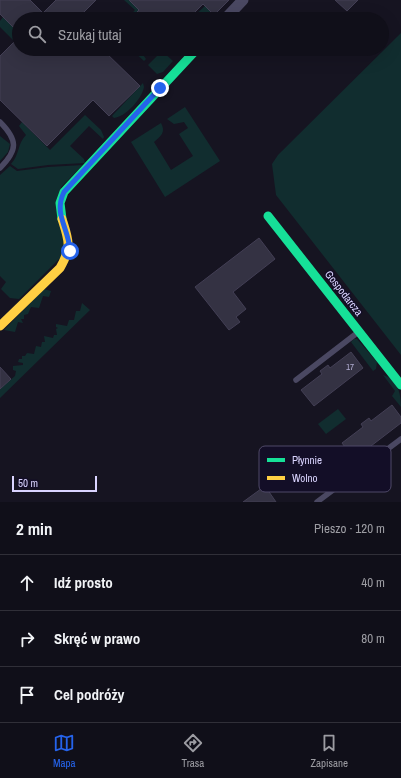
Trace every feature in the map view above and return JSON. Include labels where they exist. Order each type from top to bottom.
[{"type":"street","points":[[233,12],[244,0]]},
{"type":"street","points":[[0,326],[60,268],[68,258],[70,251],[70,240],[60,211],[59,203],[64,192],[190,56]]},
{"type":"street","name":"Gospodarcza","points":[[268,216],[401,385]]},
{"type":"lane","points":[[0,122],[11,134],[14,143],[10,157],[0,168]]},
{"type":"lane","points":[[296,380],[359,331]]},
{"type":"lane","points":[[391,446],[401,439]]},
{"type":"lane","points":[[317,502],[330,492]]},
{"type":"green space","points":[[124,0],[133,0],[139,12],[133,12],[135,10]]},
{"type":"green space","points":[[205,6],[211,12],[199,12]]},
{"type":"green space","points":[[3,17],[12,26],[12,39],[0,27],[0,21]]},
{"type":"green space","points":[[401,33],[401,355],[276,195],[272,164],[278,155],[378,56],[389,56],[389,45]]},
{"type":"green space","points":[[139,56],[144,56],[146,59],[144,61]]},
{"type":"green space","points":[[157,56],[168,56],[173,61],[163,72],[157,74],[148,65]]},
{"type":"green space","points":[[143,83],[143,92],[137,102],[128,111],[114,118],[112,116]]},
{"type":"green space","points":[[185,107],[220,161],[165,197],[131,142],[161,123],[163,131],[161,136],[154,142],[171,170],[193,156],[179,134],[188,128],[184,122],[174,124],[167,119]]},
{"type":"green space","points":[[85,115],[101,130],[104,137],[103,139],[89,126],[70,146],[84,159],[85,163],[48,165],[18,169],[11,164],[16,157],[23,138],[26,135],[19,126],[22,122],[50,150]]},
{"type":"green space","points":[[0,136],[10,144],[8,152],[0,161]]},
{"type":"green space","points":[[83,165],[61,187],[64,254],[19,299],[10,298],[1,289],[6,282],[0,276],[0,175],[10,166],[17,171]]},
{"type":"green space","points":[[44,289],[51,291],[49,297],[43,296],[39,308],[31,307],[28,314],[24,315],[24,319],[21,319],[23,323],[18,322],[15,332],[4,330]]},
{"type":"green space","points":[[82,303],[90,310],[0,398],[0,389],[15,376],[16,371],[13,370],[13,366],[23,365],[23,363],[18,362],[19,359],[22,359],[22,356],[25,356],[27,353],[34,354],[36,346],[41,347],[42,342],[45,342],[44,336],[53,338],[54,335],[57,335],[56,329],[58,328],[56,327],[56,324],[67,326],[69,320],[74,320],[76,311],[80,311]]},
{"type":"green space","points":[[354,339],[357,339],[377,362],[376,369],[373,371],[351,342]]},
{"type":"green space","points":[[383,375],[392,380],[398,388],[401,407],[392,396],[395,391]]},
{"type":"green space","points":[[338,409],[346,419],[326,434],[318,424]]},
{"type":"building","points":[[0,0],[30,0],[42,12],[12,12],[12,26],[0,14]]},
{"type":"building","points":[[56,0],[96,0],[84,12],[44,12]]},
{"type":"building","points":[[129,0],[229,0],[217,12],[211,12],[203,4],[195,12],[137,12],[139,10]]},
{"type":"building","points":[[335,0],[358,0],[347,11]]},
{"type":"building","points":[[12,44],[12,56],[109,56],[140,86],[109,116],[93,100],[47,146],[0,100],[0,56]]},
{"type":"building","points":[[259,238],[275,259],[233,292],[246,309],[236,317],[240,322],[229,330],[195,287]]},
{"type":"building","points":[[351,352],[363,368],[314,406],[301,390],[322,374],[320,371],[328,365],[330,368]]},
{"type":"building","points":[[0,367],[11,379],[0,389]]},
{"type":"building","points":[[392,405],[401,417],[401,423],[371,446],[344,446],[342,443],[363,427],[361,424],[369,418],[371,421]]},
{"type":"building","points":[[259,490],[259,492],[269,492],[276,502],[243,502]]},
{"type":"traffic: fast","points":[[62,219],[60,203],[64,192],[190,56]]},
{"type":"traffic: fast","points":[[268,216],[401,385]]},
{"type":"traffic: slow","points":[[0,326],[60,268],[68,249],[68,239],[62,219]]},
{"type":"route","points":[[70,251],[70,240],[60,211],[59,203],[64,192],[88,164],[160,88]]}]
